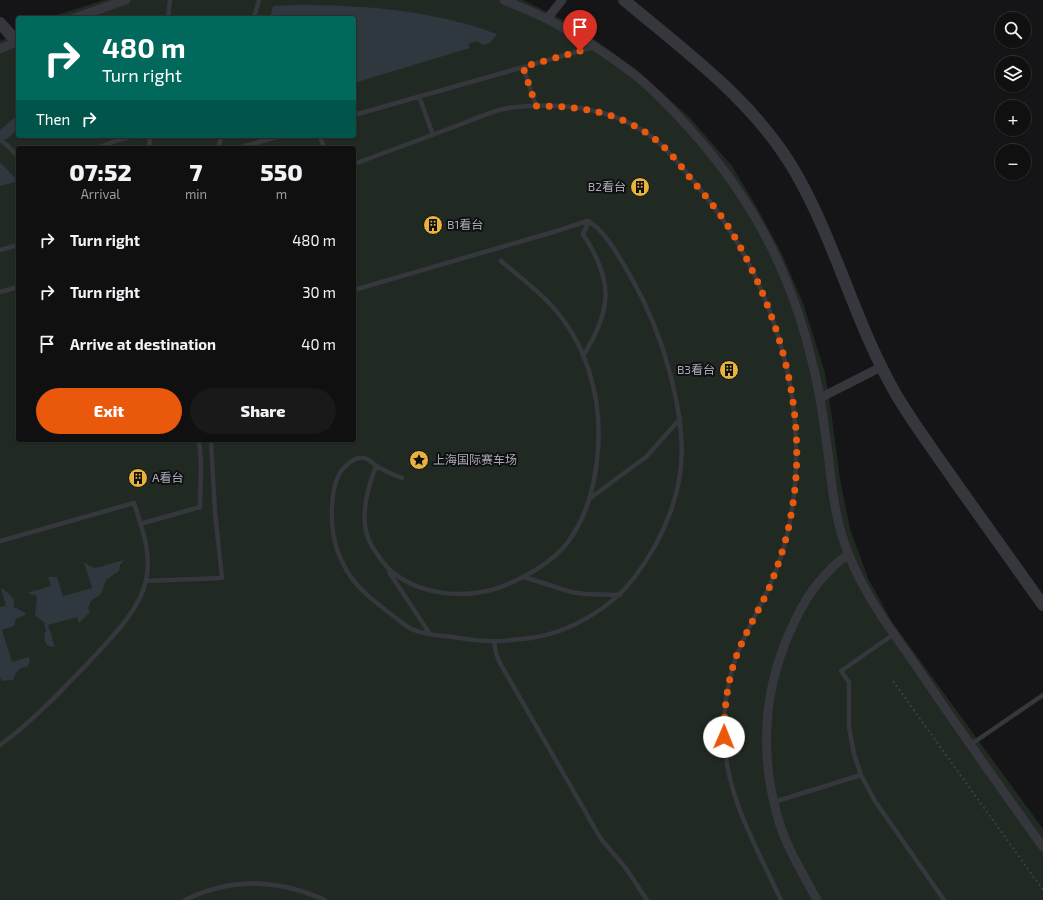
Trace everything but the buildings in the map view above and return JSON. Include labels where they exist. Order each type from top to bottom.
[{"type":"street","points":[[80,16],[126,0]]},
{"type":"street","points":[[504,0],[547,20],[594,47],[631,72],[666,103],[705,146],[729,176],[750,208],[769,241],[784,275],[797,308],[807,340],[820,398],[835,508],[848,554],[863,586],[894,634],[970,745],[1043,847]]},
{"type":"street","points":[[547,20],[562,0]]},
{"type":"street","points":[[624,0],[728,88],[752,113],[778,146],[796,174],[825,231],[881,367],[897,397],[920,432],[1043,605]]},
{"type":"street","points":[[0,23],[16,39]]},
{"type":"street","points":[[0,49],[16,42]]},
{"type":"street","points":[[820,398],[881,367]]},
{"type":"street","points":[[817,900],[788,846],[777,816],[769,772],[766,732],[770,694],[779,659],[801,606],[830,569],[848,554]]},
{"type":"lane","points":[[168,16],[170,0]]},
{"type":"lane","points":[[255,16],[259,0]]},
{"type":"lane","points":[[356,114],[594,47]]},
{"type":"lane","points":[[523,67],[536,106]]},
{"type":"lane","points":[[419,96],[432,135]]},
{"type":"lane","points":[[356,163],[500,110],[536,106],[584,108],[606,114],[628,123],[651,136],[669,152],[719,214],[737,240],[761,289],[782,346],[792,399],[795,428],[796,466],[792,513],[782,552],[770,585],[735,660],[726,701],[724,726],[727,764],[736,802],[781,900]]},
{"type":"lane","points":[[102,146],[126,138]]},
{"type":"lane","points":[[245,146],[273,138]]},
{"type":"lane","points":[[0,139],[16,154]]},
{"type":"lane","points":[[356,289],[560,230],[584,221],[589,221],[604,235],[622,263],[648,310],[667,361],[680,419],[682,438],[679,478],[672,506],[657,543],[639,571],[620,595],[602,609],[571,626],[536,637],[494,641],[430,634],[412,630],[365,594],[346,570],[334,541],[332,499],[339,472],[351,462],[361,458],[369,460],[376,466],[402,478]]},
{"type":"lane","points":[[583,356],[595,337],[600,325],[605,297],[605,285],[598,260],[583,234],[589,221]]},
{"type":"lane","points":[[0,250],[16,246]]},
{"type":"lane","points":[[387,568],[408,583],[435,591],[472,593],[502,587],[524,577],[555,556],[567,543],[578,526],[589,499],[598,458],[598,411],[593,386],[583,356],[573,335],[562,318],[548,302],[501,261]]},
{"type":"lane","points":[[0,292],[16,288]]},
{"type":"lane","points":[[589,499],[646,458],[680,419]]},
{"type":"lane","points":[[140,524],[200,507],[199,442]]},
{"type":"lane","points":[[146,581],[222,578],[215,512],[211,442]]},
{"type":"lane","points":[[376,466],[367,496],[365,511],[365,526],[368,539],[430,634]]},
{"type":"lane","points":[[0,542],[134,503],[146,541],[148,555],[146,581],[142,594],[134,608],[107,642],[52,700],[25,725],[0,745]]},
{"type":"lane","points":[[524,577],[571,592],[584,594],[620,595]]},
{"type":"lane","points":[[894,634],[841,671],[849,682],[849,727],[854,754],[861,775],[875,801],[944,900]]},
{"type":"lane","points":[[494,641],[496,653],[500,663],[601,838],[625,867],[647,900]]},
{"type":"lane","points":[[970,745],[1043,695]]},
{"type":"lane","points":[[774,802],[861,775]]},
{"type":"lane","points":[[185,900],[219,888],[251,883],[268,883],[284,886],[301,890],[325,900]]},
{"type":"path","points":[[893,681],[1043,890]]},
{"type":"shaded area","name":"上海国际赛车场","points":[[104,0],[523,0],[577,27],[637,70],[690,118],[732,166],[781,252],[803,303],[825,373],[840,479],[850,529],[868,578],[892,622],[1043,829],[1043,900],[0,900],[0,41],[16,34],[16,138],[356,138],[356,16],[54,16]]},
{"type":"shaded area","points":[[322,5],[398,10],[448,19],[497,34],[490,43],[483,45],[477,41],[468,44],[470,48],[356,82],[356,16],[270,16],[273,6]]},
{"type":"shaded area","points":[[0,162],[16,179],[16,182],[0,186]]},
{"type":"shaded area","points":[[124,560],[120,565],[119,571],[107,579],[101,594],[91,601],[88,608],[90,612],[79,623],[77,617],[48,625],[55,647],[48,646],[44,639],[46,631],[44,622],[35,616],[37,597],[27,593],[51,586],[48,577],[57,577],[63,596],[92,588],[84,562],[95,568]]},
{"type":"shaded area","points":[[1,588],[13,598],[14,607],[26,613],[25,615],[16,619],[14,626],[2,630],[12,662],[29,657],[30,661],[27,667],[21,668],[18,671],[13,680],[2,681],[0,678],[0,607],[6,606]]},
{"type":"waterway","points":[[4,134],[16,124]]},
{"type":"place","name":"B2看台","points":[[640,187]]},
{"type":"place","name":"B1看台","points":[[433,225]]},
{"type":"place","name":"B3看台","points":[[729,370]]},
{"type":"place","name":"上海国际赛车场","points":[[419,460]]},
{"type":"place","name":"A看台","points":[[138,478]]},
{"type":"route","points":[[580,51],[523,67],[536,106],[584,108],[606,114],[628,123],[651,136],[669,152],[719,214],[737,240],[761,289],[782,346],[792,399],[795,428],[796,466],[792,513],[788,533],[770,585],[735,660],[726,701],[724,737]]}]
